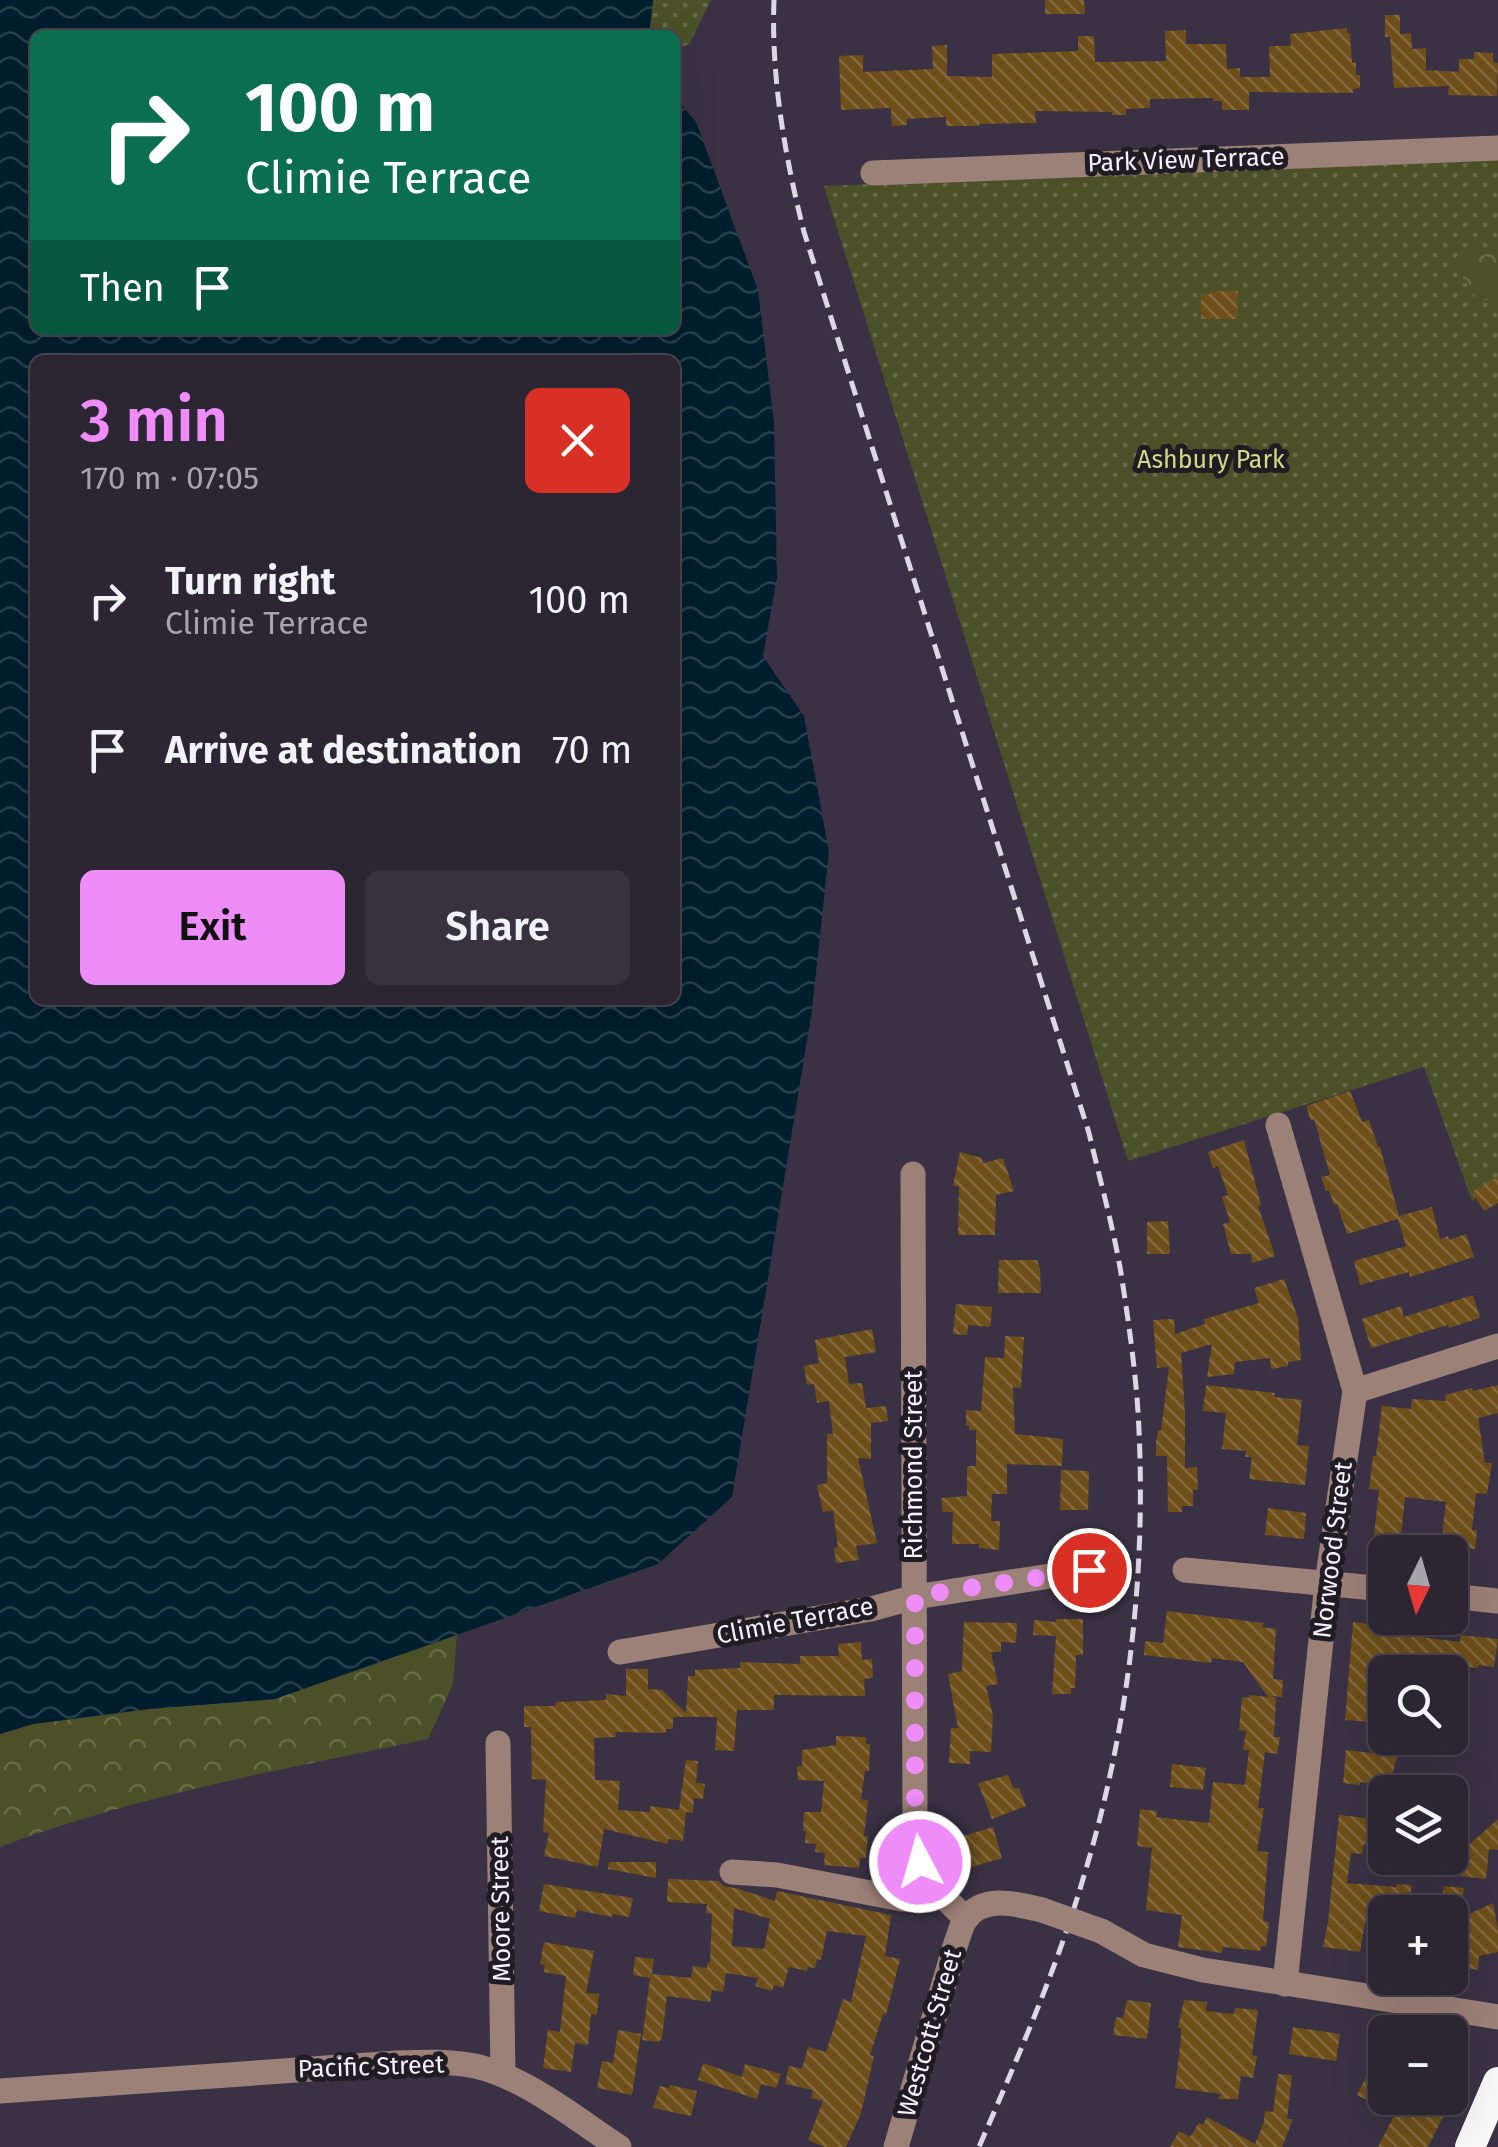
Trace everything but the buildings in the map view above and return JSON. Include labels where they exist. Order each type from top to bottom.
[{"type":"highway","points":[[1470,2147],[1490,2121],[1498,2082]]},
{"type":"street","name":"Park View Terrace","points":[[874,174],[1498,148]]},
{"type":"street","name":"Norwood Street","points":[[1278,1126],[1355,1391],[1327,1583],[1285,1984]]},
{"type":"street","name":"Richmond Street","points":[[913,1174],[915,1833],[920,1862],[937,1891],[966,1919]]},
{"type":"street","points":[[1355,1391],[1498,1346]]},
{"type":"street","name":"Climie Terrace","points":[[620,1652],[871,1609],[915,1596],[1089,1570]]},
{"type":"street","points":[[1185,1570],[1368,1587]]},
{"type":"street","points":[[1468,1598],[1498,1601]]},
{"type":"street","name":"Moore Street","points":[[498,1744],[503,2076]]},
{"type":"street","points":[[732,1872],[777,1875],[911,1900],[926,1898],[937,1891]]},
{"type":"street","points":[[966,1919],[986,1905],[1000,1902],[1042,1910],[1101,1931],[1144,1954],[1204,1970],[1498,2017]]},
{"type":"street","name":"Westcott Street","points":[[896,2147],[966,1919]]},
{"type":"street","name":"Pacific Street","points":[[0,2091],[437,2062],[476,2066],[503,2076],[535,2092],[619,2147]]},
{"type":"green space","points":[[653,0],[711,0],[689,45],[680,46],[680,30],[650,30]]},
{"type":"green space","name":"Ashbury Park","points":[[1498,157],[1498,1184],[1472,1201],[1424,1067],[1128,1161],[824,186]]},
{"type":"green space","points":[[1498,244],[1498,298],[1478,301],[1454,263],[1470,251]]},
{"type":"green space","points":[[457,1633],[453,1684],[428,1739],[158,1798],[0,1847],[0,1734],[33,1724],[149,1709],[275,1699]]},
{"type":"water","points":[[0,0],[653,0],[650,30],[30,30],[30,335],[680,335],[680,104],[696,122],[758,290],[774,423],[777,577],[763,656],[804,716],[829,852],[812,1010],[732,1497],[658,1564],[275,1699],[149,1709],[33,1724],[0,1734]]},
{"type":"railway","points":[[774,0],[781,117],[804,232],[1089,1133],[1118,1255],[1136,1392],[1140,1487],[1136,1601],[1111,1769],[1061,1947],[979,2147]]},
{"type":"route","points":[[920,1862],[915,1833],[915,1596],[1089,1570]]}]
